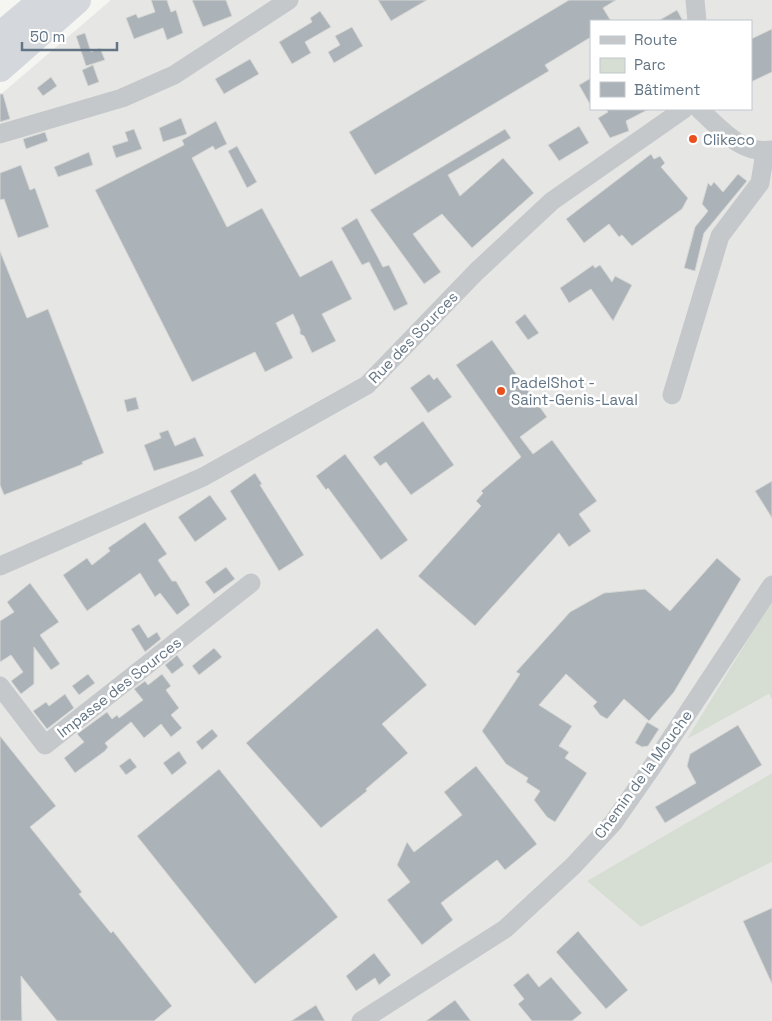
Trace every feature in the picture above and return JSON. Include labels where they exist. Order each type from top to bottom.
[{"type":"highway","points":[[0,36],[43,0]]},
{"type":"highway","points":[[0,68],[77,0]]},
{"type":"street","points":[[0,134],[122,98],[174,75],[289,0]]},
{"type":"street","points":[[695,0],[698,20]]},
{"type":"street","name":"Rue des Sources","points":[[0,566],[203,477],[368,385],[476,272],[546,208],[683,110]]},
{"type":"street","points":[[672,395],[720,236],[760,183],[768,151],[740,146],[700,110]]},
{"type":"street","name":"Impasse des Sources","points":[[0,686],[45,745],[251,584]]},
{"type":"street","name":"Chemin de la Mouche","points":[[361,1021],[505,929],[573,866],[612,823],[652,767],[772,585]]},
{"type":"shaded area","points":[[111,0],[772,0],[772,600],[688,738],[769,694],[772,700],[772,773],[588,881],[641,927],[772,862],[772,1021],[0,1021],[0,95]]},
{"type":"green space","points":[[772,600],[772,700],[769,694],[687,739]]},
{"type":"green space","points":[[772,773],[772,862],[641,927],[587,881]]},
{"type":"building","points":[[151,0],[167,0],[171,12],[176,10],[183,33],[167,40],[163,28],[134,39],[126,18],[136,14],[138,18],[155,12]]},
{"type":"building","points":[[192,0],[226,0],[232,16],[203,27]]},
{"type":"building","points":[[378,0],[427,0],[391,21]]},
{"type":"building","points":[[569,0],[616,0],[603,8],[610,20],[590,20],[590,38],[545,65],[549,71],[375,175],[349,132]]},
{"type":"building","points":[[677,10],[682,20],[660,20]]},
{"type":"building","points":[[320,11],[331,27],[305,42],[311,53],[292,64],[279,42],[312,22],[310,18]]},
{"type":"building","points":[[352,27],[363,46],[334,63],[328,52],[340,45],[335,36]]},
{"type":"building","points":[[772,29],[772,72],[752,82],[752,39]]},
{"type":"building","points":[[85,33],[91,52],[100,48],[105,60],[86,66],[76,36]]},
{"type":"building","points":[[250,59],[259,74],[224,94],[215,79]]},
{"type":"building","points":[[93,65],[99,82],[88,86],[82,70]]},
{"type":"building","points":[[51,77],[57,86],[43,96],[37,88]]},
{"type":"building","points":[[590,79],[590,104],[579,85]]},
{"type":"building","points":[[0,94],[3,94],[10,119],[0,122]]},
{"type":"building","points":[[607,110],[647,110],[626,121],[629,131],[610,138],[598,118],[608,112]]},
{"type":"building","points":[[181,118],[187,134],[163,142],[159,128]]},
{"type":"building","points":[[216,121],[227,144],[215,150],[213,146],[192,158],[227,227],[262,208],[300,277],[332,260],[352,299],[322,314],[336,341],[312,353],[304,336],[300,334],[300,329],[293,314],[276,323],[293,358],[265,372],[255,352],[192,382],[95,190],[184,145],[182,140]]},
{"type":"building","points":[[579,126],[589,143],[559,161],[548,145]]},
{"type":"building","points":[[134,129],[142,149],[116,158],[112,146],[128,141],[125,132]]},
{"type":"building","points":[[505,129],[511,138],[448,175],[460,196],[503,158],[534,193],[472,248],[442,214],[413,234],[441,272],[424,284],[370,210]]},
{"type":"building","points":[[45,132],[48,141],[26,149],[23,139]]},
{"type":"building","points":[[237,146],[257,182],[247,188],[228,151]]},
{"type":"building","points":[[89,152],[93,165],[58,177],[54,167]]},
{"type":"building","points":[[651,154],[654,159],[660,156],[665,163],[661,167],[688,198],[682,209],[632,246],[622,235],[619,237],[609,224],[584,243],[566,219]]},
{"type":"building","points":[[21,165],[30,190],[35,188],[49,227],[18,238],[4,199],[0,200],[0,173]]},
{"type":"building","points":[[738,174],[747,181],[704,233],[695,271],[684,268],[695,227],[708,211],[702,204],[708,183],[711,186],[714,182],[723,192]]},
{"type":"building","points":[[357,218],[383,267],[389,265],[408,304],[394,311],[369,262],[362,265],[341,228]]},
{"type":"building","points":[[0,251],[27,318],[48,309],[104,453],[82,462],[83,464],[4,495],[0,485]]},
{"type":"building","points":[[593,265],[595,268],[600,265],[612,282],[615,276],[632,285],[613,321],[591,289],[569,303],[560,288]]},
{"type":"building","points":[[525,314],[539,333],[528,340],[515,322]]},
{"type":"building","points":[[492,340],[547,417],[520,437],[533,454],[552,440],[597,501],[579,514],[591,531],[569,547],[559,533],[475,626],[418,576],[481,506],[476,501],[483,493],[481,491],[521,457],[456,365]]},
{"type":"building","points":[[429,374],[434,380],[437,377],[452,397],[428,413],[410,388]]},
{"type":"building","points":[[136,397],[139,409],[127,412],[124,400]]},
{"type":"building","points":[[423,421],[454,465],[411,495],[386,462],[380,466],[373,457]]},
{"type":"building","points":[[168,430],[175,446],[195,437],[204,456],[154,471],[144,445],[161,438],[159,433]]},
{"type":"building","points":[[345,454],[408,540],[381,560],[328,488],[326,490],[316,476]]},
{"type":"building","points":[[255,473],[262,484],[260,485],[304,555],[279,571],[230,491]]},
{"type":"building","points":[[772,481],[772,518],[755,491]]},
{"type":"building","points":[[210,495],[227,519],[195,542],[178,517]]},
{"type":"building","points":[[145,522],[167,554],[158,560],[172,581],[176,581],[190,605],[177,615],[160,593],[155,597],[140,573],[87,611],[63,575],[87,558],[92,565],[110,551],[108,548]]},
{"type":"building","points":[[717,558],[741,579],[674,692],[649,721],[624,699],[607,719],[600,715],[593,706],[597,702],[566,674],[539,705],[572,726],[559,746],[569,752],[565,758],[587,773],[555,822],[547,817],[534,800],[540,791],[526,782],[528,778],[506,764],[482,731],[520,674],[516,672],[570,612],[604,593],[645,589],[670,611]]},
{"type":"building","points":[[226,567],[235,579],[214,594],[205,582]]},
{"type":"building","points":[[30,583],[59,622],[40,635],[60,664],[51,670],[34,647],[34,684],[21,694],[11,681],[23,672],[11,655],[0,662],[0,621],[14,612],[7,602]]},
{"type":"building","points":[[139,624],[148,638],[157,632],[161,639],[145,652],[131,629]]},
{"type":"building","points":[[377,628],[427,685],[382,724],[408,753],[366,789],[367,791],[321,828],[246,743]]},
{"type":"building","points":[[214,648],[222,657],[199,675],[192,666]]},
{"type":"building","points":[[177,655],[184,665],[172,674],[165,665]]},
{"type":"building","points":[[88,674],[95,683],[79,695],[72,686]]},
{"type":"building","points":[[162,674],[171,686],[166,690],[179,708],[171,715],[182,728],[171,737],[161,724],[144,738],[131,722],[105,743],[108,747],[105,751],[75,773],[64,758],[84,742],[77,734],[107,712],[112,719],[117,715],[119,718],[143,700],[134,689],[145,681],[148,685]]},
{"type":"building","points":[[65,694],[74,708],[47,729],[33,711],[46,702],[49,706]]},
{"type":"building","points":[[647,722],[659,729],[648,746],[642,747],[635,743]]},
{"type":"building","points":[[738,725],[762,765],[665,823],[655,807],[696,783],[687,766],[690,754]]},
{"type":"building","points":[[212,729],[218,736],[202,750],[196,742]]},
{"type":"building","points":[[0,736],[56,806],[30,827],[82,892],[79,894],[111,933],[113,931],[172,1006],[154,1021],[57,1021],[21,976],[22,1021],[0,1021]]},
{"type":"building","points":[[179,751],[187,763],[172,775],[163,763]]},
{"type":"building","points":[[130,758],[137,767],[126,775],[119,766]]},
{"type":"building","points":[[476,766],[537,844],[505,870],[497,860],[441,903],[453,920],[422,945],[387,900],[410,882],[397,865],[407,842],[414,852],[462,815],[444,792]]},
{"type":"building","points":[[219,769],[338,917],[255,984],[137,836]]},
{"type":"building","points":[[772,908],[772,984],[743,921]]},
{"type":"building","points":[[578,931],[628,990],[606,1009],[556,952]]},
{"type":"building","points":[[374,953],[391,975],[379,985],[375,978],[356,991],[346,976]]},
{"type":"building","points":[[528,973],[539,987],[551,977],[582,1013],[572,1021],[532,1021],[518,1004],[524,999],[513,985]]},
{"type":"building","points":[[455,1000],[471,1021],[426,1021]]},
{"type":"building","points":[[316,1005],[325,1021],[291,1021]]},
{"type":"place","name":"Clikeco","points":[[693,139]]},
{"type":"place","name":"PadelShot - Saint-Genis-Laval","points":[[501,391]]}]
